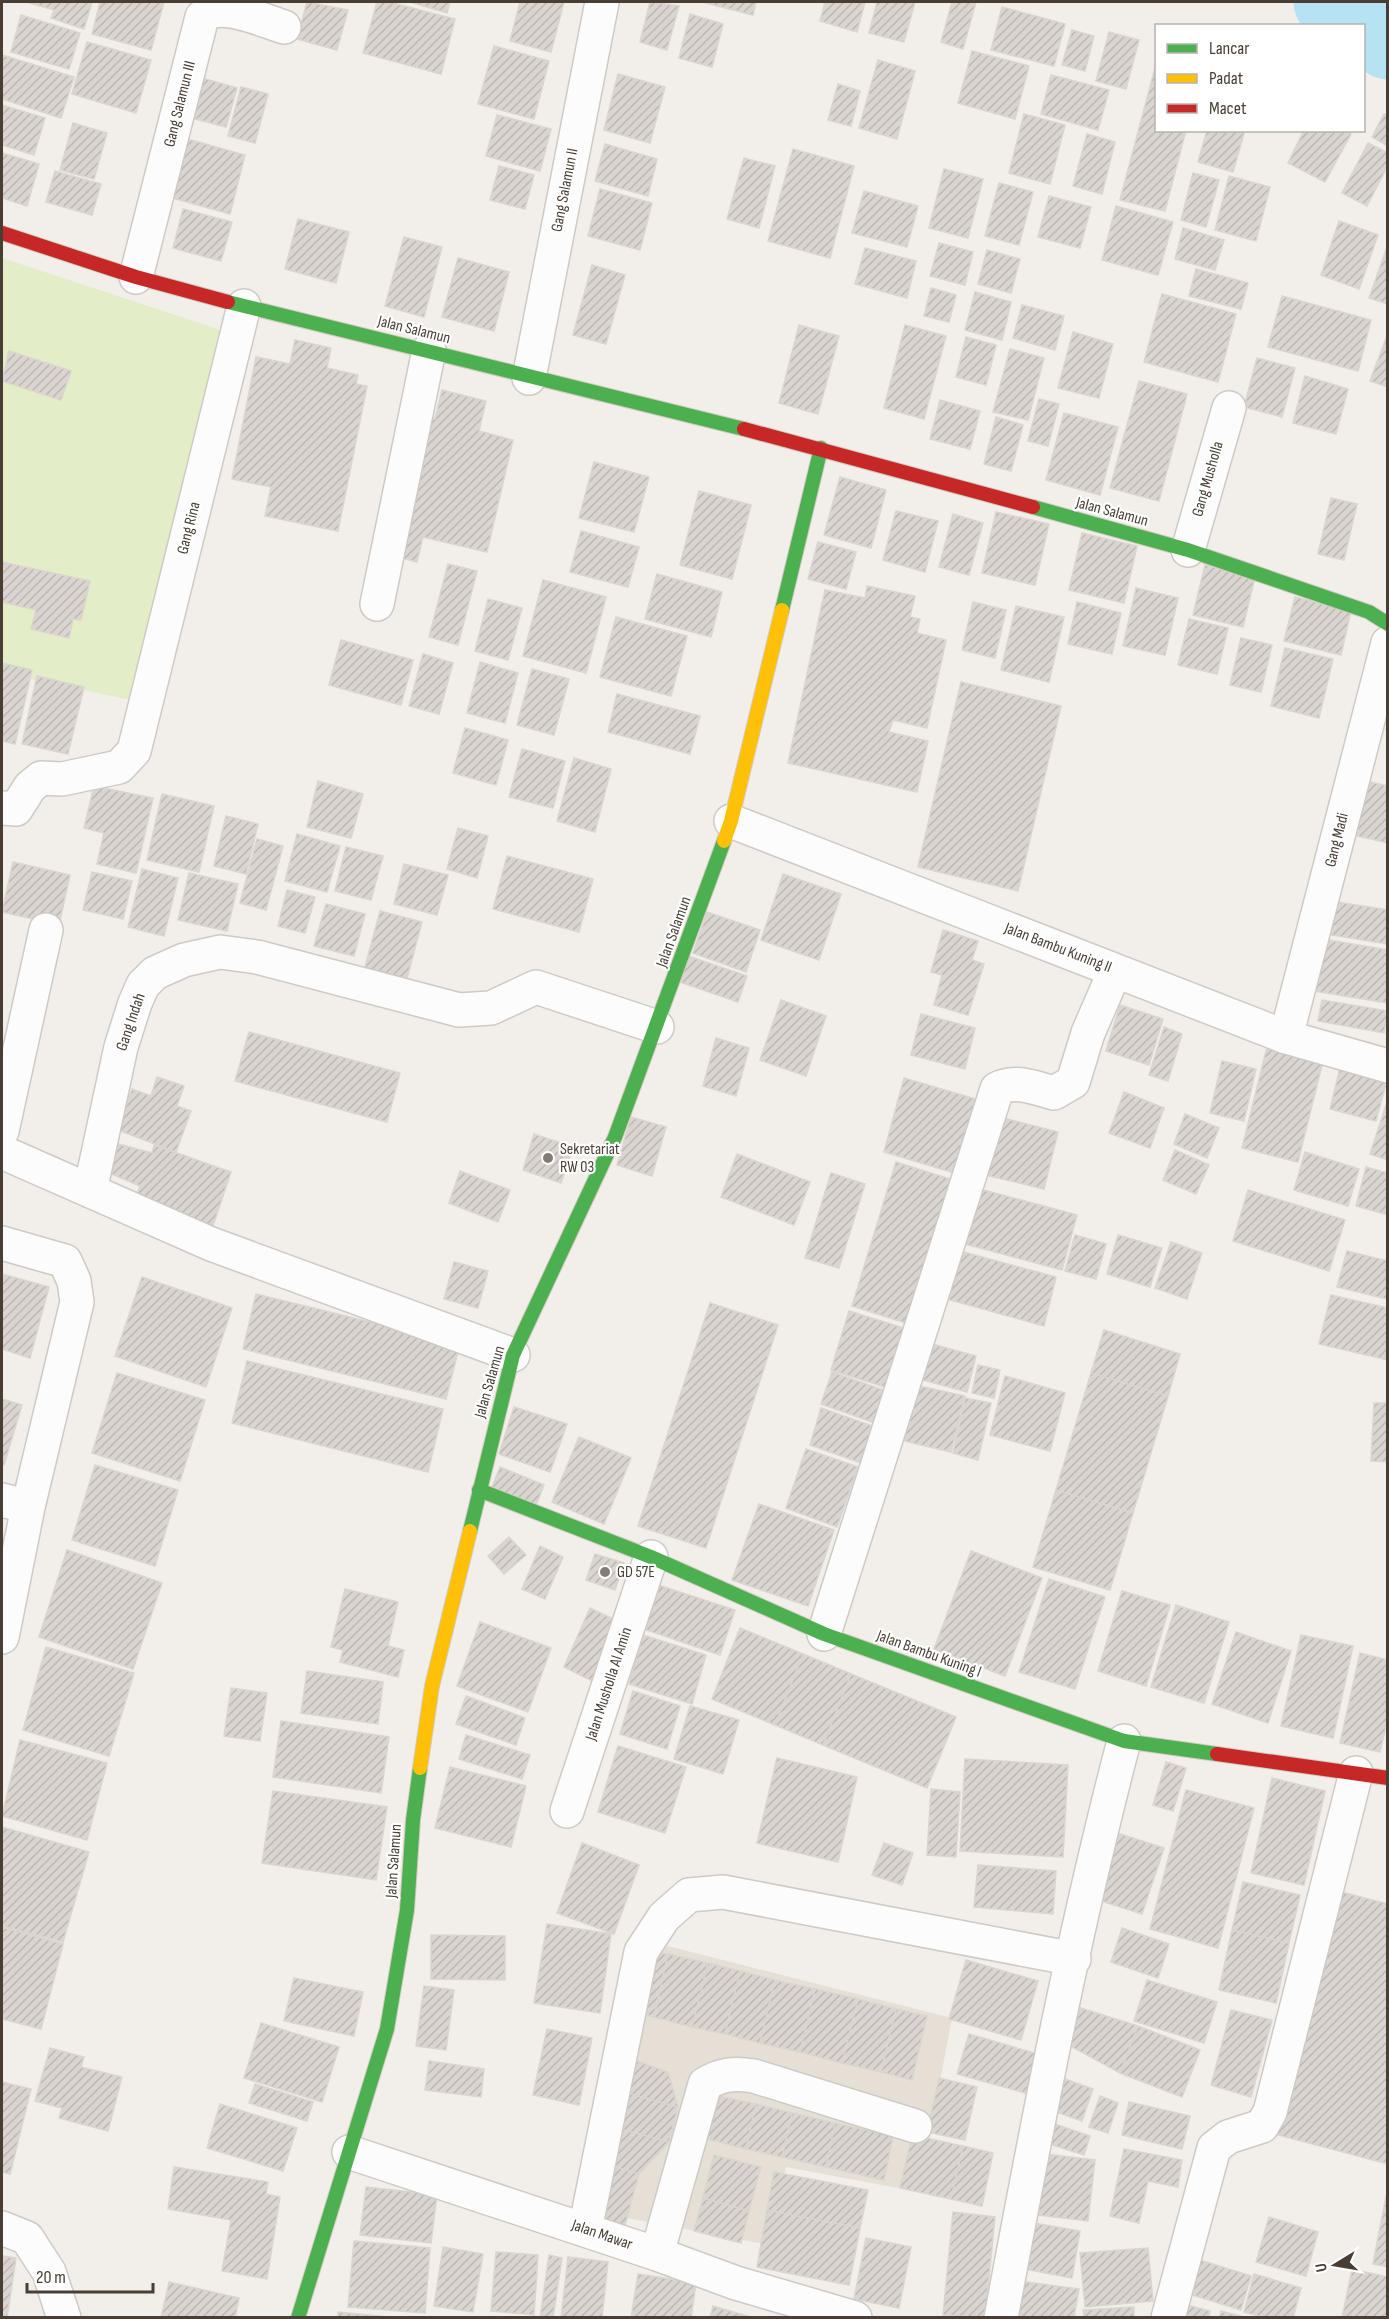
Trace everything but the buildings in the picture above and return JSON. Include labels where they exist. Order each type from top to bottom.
[{"type":"street","name":"Gang Salamun II","points":[[529,378],[602,2]]},
{"type":"street","name":"Gang Salamun III","points":[[136,277],[202,17],[207,11],[222,7],[284,27]]},
{"type":"street","name":"Jalan Salamun","points":[[2,233],[136,277],[244,306],[429,350],[529,378],[821,448],[1188,550],[1369,612],[1388,624]]},
{"type":"street","name":"Gang Rina","points":[[2,808],[16,808],[30,787],[41,778],[62,779],[119,767],[135,751],[244,306]]},
{"type":"street","points":[[377,604],[429,350]]},
{"type":"street","name":"Gang Musholla","points":[[1188,550],[1229,408]]},
{"type":"street","name":"Jalan Salamun","points":[[298,2318],[387,2029],[406,1910],[413,1820],[432,1686],[513,1355],[615,1137],[731,821],[821,448]]},
{"type":"street","name":"Gang Madi","points":[[1286,1037],[1388,643]]},
{"type":"street","name":"Jalan Bambu Kuning II","points":[[731,821],[1286,1037],[1387,1066]]},
{"type":"street","points":[[2,1131],[46,930]]},
{"type":"street","name":"Gang Indah","points":[[90,1191],[121,1047],[135,1003],[143,985],[155,973],[184,960],[220,952],[257,957],[459,1010],[491,1008],[536,987],[657,1027]]},
{"type":"street","points":[[824,1634],[997,1089],[1006,1084],[1017,1084],[1054,1093],[1073,1082],[1088,1033],[1115,971]]},
{"type":"street","points":[[2,1152],[211,1244],[513,1355]]},
{"type":"street","points":[[2,1243],[65,1261],[74,1281],[76,1302],[15,1503],[2,1637]]},
{"type":"street","name":"Jalan Bambu Kuning I","points":[[480,1490],[651,1557],[824,1634],[1124,1741],[1372,1776]]},
{"type":"street","name":"Jalan Musholla Al Amin","points":[[567,1811],[651,1557]]},
{"type":"street","points":[[1001,2318],[1035,2137],[1074,1959],[1087,1882],[1124,1741]]},
{"type":"street","points":[[1168,2318],[1214,2148],[1228,2137],[1248,2133],[1262,2126],[1270,2112],[1372,1776]]},
{"type":"street","points":[[585,2230],[641,1952],[664,1917],[688,1895],[723,1892],[1074,1959]]},
{"type":"street","points":[[657,2254],[705,2084],[719,2075],[735,2073],[754,2076],[915,2126]]},
{"type":"street","name":"Jalan Mawar","points":[[350,2152],[657,2254],[736,2283],[855,2318]]},
{"type":"street","points":[[2,2228],[27,2238],[49,2272],[64,2318]]},
{"type":"shaded area","points":[[636,1938],[952,2018],[919,2192],[786,2167],[769,2245],[590,2211]]},
{"type":"green space","points":[[2,258],[227,332],[140,702],[2,673]]},
{"type":"waterway","points":[[1331,2],[1362,24]]},
{"type":"waterway","points":[[1365,26],[1388,42]]},
{"type":"traffic: fast","points":[[228,302],[744,429]]},
{"type":"traffic: fast","points":[[782,610],[821,448]]},
{"type":"traffic: fast","points":[[1033,507],[1188,550],[1369,612],[1388,624]]},
{"type":"traffic: fast","points":[[470,1531],[513,1355],[615,1137],[724,841]]},
{"type":"traffic: fast","points":[[479,1490],[651,1557],[824,1634],[1124,1741],[1217,1754]]},
{"type":"traffic: fast","points":[[298,2318],[387,2029],[407,1910],[413,1820],[420,1768]]},
{"type":"traffic: slow","points":[[724,841],[731,821],[782,610]]},
{"type":"traffic: slow","points":[[420,1768],[432,1686],[470,1531]]},
{"type":"traffic: jam","points":[[2,233],[136,277],[228,302]]},
{"type":"traffic: jam","points":[[744,429],[1033,507]]},
{"type":"traffic: jam","points":[[1217,1754],[1388,1778]]},
{"type":"place","name":"Sekretariat RW 03","points":[[548,1158]]},
{"type":"place","name":"GD 57E","points":[[605,1572]]}]
